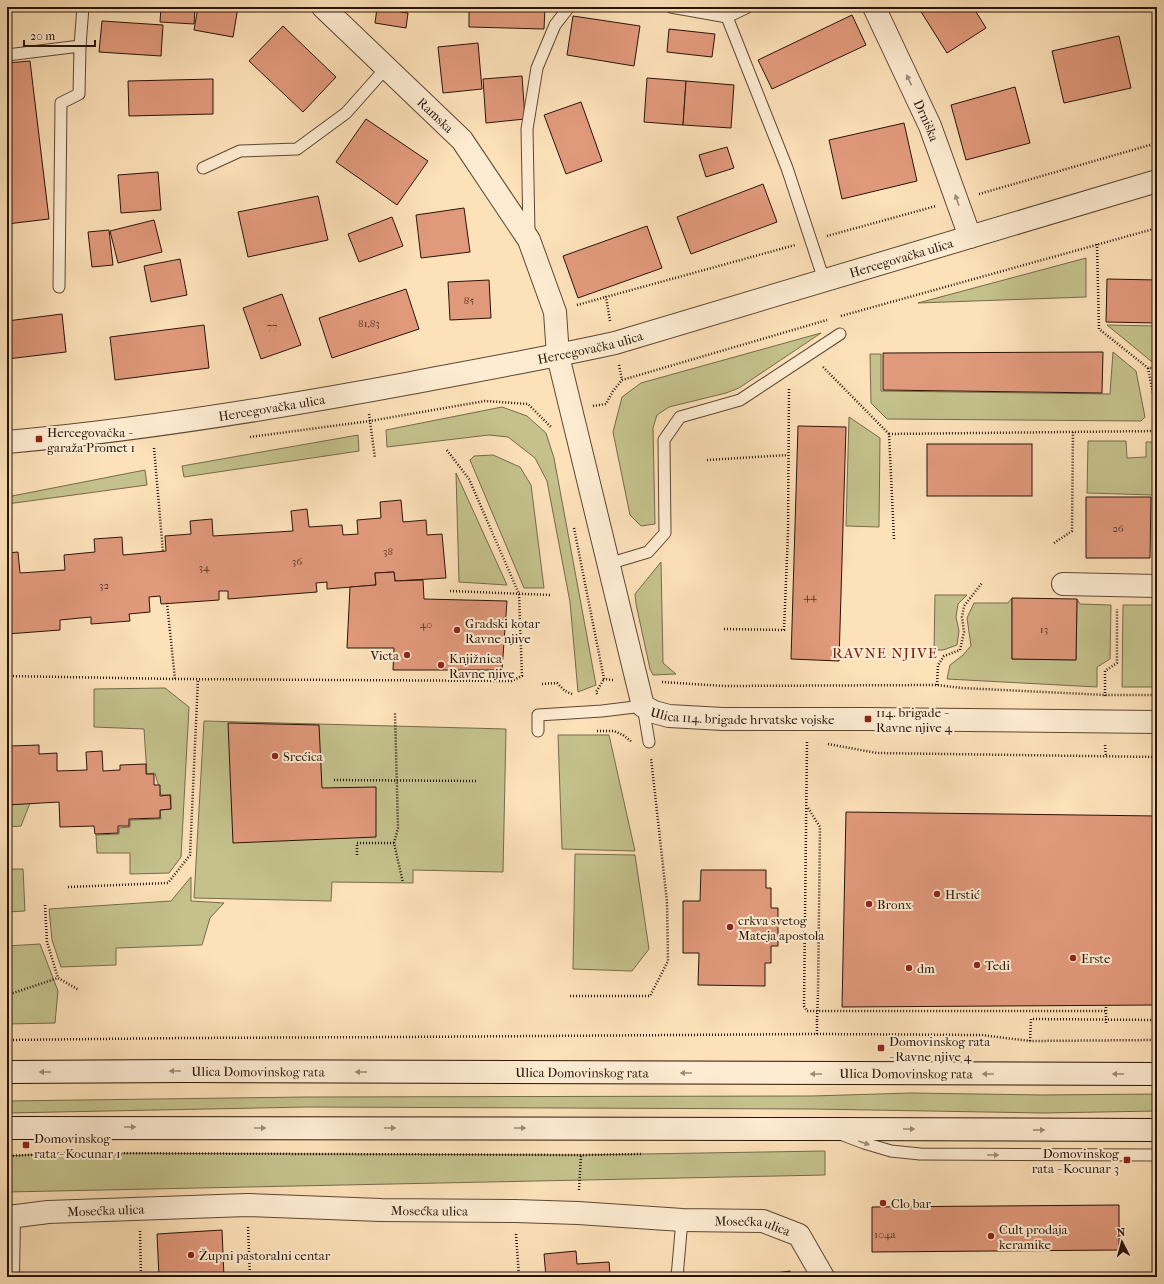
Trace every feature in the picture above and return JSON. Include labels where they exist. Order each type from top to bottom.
[{"type":"street","name":"Ramska","points":[[323,7],[462,140],[529,240],[555,312],[558,356]]},
{"type":"street","name":"Drniška","points":[[874,7],[930,126],[970,237]]},
{"type":"street","name":"Hercegovačka ulica","points":[[7,442],[79,436],[234,414],[558,356],[615,343],[1157,181]]},
{"type":"street","name":"Ulica 114. brigade hrvatske vojske","points":[[558,356],[643,706],[654,712],[669,716],[723,719],[1157,722]]},
{"type":"street","points":[[1063,584],[1157,586]]},
{"type":"street","name":"Ulica Domovinskog rata","points":[[7,1072],[192,1071],[1157,1074]]},
{"type":"street","points":[[7,1128],[828,1128],[1157,1130]]},
{"type":"street","name":"Mosećka ulica","points":[[8,1277],[9,1217],[48,1212],[247,1205],[381,1210],[578,1213],[682,1220],[764,1220],[799,1235],[823,1277]]},
{"type":"lane","points":[[59,288],[61,103],[79,94],[80,46],[83,7]]},
{"type":"lane","name":"Ramska","points":[[529,240],[527,129],[537,68],[555,25],[569,7]]},
{"type":"lane","points":[[671,7],[727,16],[748,7]]},
{"type":"lane","points":[[727,16],[787,168],[824,280]]},
{"type":"lane","points":[[7,56],[80,46]]},
{"type":"lane","points":[[203,168],[240,151],[297,149],[346,113],[386,68]]},
{"type":"lane","points":[[608,564],[648,552],[665,533],[664,440],[680,417],[740,400],[840,334]]},
{"type":"lane","points":[[538,731],[538,715],[602,711],[643,706],[650,747]]},
{"type":"lane","points":[[828,1128],[864,1143],[891,1151],[920,1154],[1157,1155]]},
{"type":"lane","points":[[676,1277],[682,1220]]},
{"type":"path","points":[[555,312],[1157,144]]},
{"type":"path","points":[[836,317],[1157,228]]},
{"type":"path","points":[[1097,244],[1099,329],[1148,368],[1157,368]]},
{"type":"path","points":[[606,297],[615,343]]},
{"type":"path","points":[[571,410],[606,404],[613,391],[622,380],[829,319]]},
{"type":"path","points":[[810,354],[889,434],[894,539]]},
{"type":"path","points":[[724,629],[784,630],[788,533],[789,368]]},
{"type":"path","points":[[1148,368],[1157,413]]},
{"type":"path","points":[[366,391],[375,458]]},
{"type":"path","points":[[245,437],[370,421],[485,401],[528,404],[555,431]]},
{"type":"path","points":[[151,426],[163,552]]},
{"type":"path","points":[[889,434],[1157,431]]},
{"type":"path","points":[[1054,543],[1072,531],[1073,432]]},
{"type":"path","points":[[7,676],[175,679],[511,681],[522,676],[519,594],[469,479],[446,449]]},
{"type":"path","points":[[707,460],[788,455]]},
{"type":"path","points":[[573,524],[604,679],[724,686],[937,685],[962,688],[1106,695],[1157,695]]},
{"type":"path","points":[[937,685],[938,665],[944,656],[960,650],[964,632],[962,618],[964,606],[982,583]]},
{"type":"path","points":[[1106,695],[1105,671],[1117,663],[1117,585]]},
{"type":"path","points":[[450,591],[551,595]]},
{"type":"path","points":[[167,603],[175,679]]},
{"type":"path","points":[[68,887],[168,883],[190,856],[198,679]]},
{"type":"path","points":[[542,684],[557,683],[565,691],[578,696]]},
{"type":"path","points":[[590,693],[596,692]]},
{"type":"path","points":[[395,713],[398,828],[394,843],[402,882]]},
{"type":"path","points":[[570,996],[650,996],[668,961],[667,902],[650,747],[630,742],[623,735],[614,731],[593,731]]},
{"type":"path","points":[[800,742],[814,742]]},
{"type":"path","points":[[807,742],[804,1006],[807,1011],[1106,1011]]},
{"type":"path","points":[[828,744],[878,753],[1157,757]]},
{"type":"path","points":[[334,780],[478,781]]},
{"type":"path","points":[[807,807],[820,827],[818,1034]]},
{"type":"path","points":[[357,855],[357,843],[394,843]]},
{"type":"path","points":[[45,905],[48,942],[58,978],[80,990]]},
{"type":"path","points":[[7,995],[58,978]]},
{"type":"path","points":[[1106,1006],[1106,1023]]},
{"type":"path","points":[[1030,1041],[1031,1019],[1157,1020]]},
{"type":"path","points":[[7,1040],[818,1034],[981,1035],[1030,1041],[1157,1040]]},
{"type":"path","points":[[7,1156],[65,1153],[644,1154]]},
{"type":"path","points":[[578,1213],[581,1155]]},
{"type":"path","points":[[247,1205],[250,1277]]},
{"type":"path","points":[[139,1208],[141,1277]]},
{"type":"path","points":[[515,1211],[519,1277]]},
{"type":"shaded area","points":[[1086,258],[1086,297],[918,303]]},
{"type":"shaded area","points":[[1107,325],[1157,326],[1157,362],[1151,361]]},
{"type":"shaded area","points":[[821,333],[739,388],[726,393],[669,407],[657,415],[653,428],[655,524],[641,526],[630,515],[613,432],[622,397],[641,383]]},
{"type":"shaded area","points":[[1113,352],[1136,371],[1145,417],[1141,421],[887,419],[871,403],[870,354],[881,354],[881,391],[1110,394]]},
{"type":"shaded area","points":[[502,407],[527,416],[546,433],[554,458],[596,685],[578,692],[570,602],[547,481],[535,458],[508,437],[489,435],[387,447],[386,430]]},
{"type":"shaded area","points":[[849,417],[880,438],[879,527],[846,526]]},
{"type":"shaded area","points":[[358,435],[359,451],[184,477],[182,466]]},
{"type":"shaded area","points":[[1088,441],[1126,441],[1127,458],[1146,457],[1146,442],[1157,442],[1157,568],[1154,568],[1154,495],[1087,493]]},
{"type":"shaded area","points":[[493,455],[520,467],[531,485],[544,588],[524,588],[470,460],[474,456]]},
{"type":"shaded area","points":[[145,470],[147,485],[7,504],[7,497]]},
{"type":"shaded area","points":[[456,473],[507,585],[459,582]]},
{"type":"shaded area","points":[[661,562],[663,663],[676,674],[653,675],[650,669],[635,594]]},
{"type":"shaded area","points":[[935,595],[967,595],[958,604],[956,617],[959,631],[957,645],[943,650],[934,650]]},
{"type":"shaded area","points":[[1012,598],[1012,659],[1076,660],[1077,599],[1080,604],[1111,605],[1110,659],[1097,667],[1097,687],[947,679],[950,665],[962,656],[971,646],[967,618],[974,603],[1008,603]]},
{"type":"shaded area","points":[[1123,605],[1156,605],[1155,675],[1157,675],[1157,687],[1122,687]]},
{"type":"shaded area","points":[[165,688],[189,707],[181,857],[169,873],[130,874],[130,853],[97,853],[96,835],[119,834],[119,828],[130,827],[130,820],[161,819],[160,810],[171,809],[171,795],[161,795],[155,773],[147,774],[144,729],[94,727],[94,689]]},
{"type":"shaded area","points":[[204,721],[506,729],[503,872],[413,870],[413,883],[332,882],[331,901],[194,898]]},
{"type":"shaded area","points":[[558,735],[609,735],[635,851],[562,849]]},
{"type":"shaded area","points":[[30,803],[21,826],[7,827],[7,805]]},
{"type":"shaded area","points":[[575,854],[635,855],[649,949],[632,971],[573,969]]},
{"type":"shaded area","points":[[7,869],[23,869],[25,911],[7,912]]},
{"type":"shaded area","points":[[191,877],[191,901],[224,903],[210,918],[202,945],[116,948],[116,965],[61,967],[52,940],[49,909],[171,901]]},
{"type":"shaded area","points":[[40,944],[58,991],[55,1023],[7,1024],[7,946]]},
{"type":"shaded area","points":[[911,1093],[1042,1095],[1157,1094],[1157,1111],[1044,1113],[812,1109],[307,1107],[7,1113],[7,1101],[305,1097],[812,1096]]},
{"type":"shaded area","points":[[825,1151],[825,1175],[7,1192],[7,1156],[65,1153],[581,1155]]},
{"type":"building","points":[[161,7],[195,7],[194,24],[160,22]]},
{"type":"building","points":[[198,7],[238,7],[233,37],[194,30]]},
{"type":"building","points":[[469,7],[545,7],[544,29],[469,27]]},
{"type":"building","points":[[918,7],[973,7],[986,28],[947,53]]},
{"type":"building","points":[[377,8],[408,13],[406,28],[375,23]]},
{"type":"building","points":[[852,15],[866,45],[772,89],[758,60]]},
{"type":"building","points":[[573,16],[640,26],[634,66],[567,55]]},
{"type":"building","points":[[102,21],[163,25],[161,56],[99,52]]},
{"type":"building","points":[[283,26],[336,77],[303,112],[249,61]]},
{"type":"building","points":[[669,29],[715,34],[712,57],[667,52]]},
{"type":"building","points":[[1119,36],[1131,88],[1064,103],[1052,51]]},
{"type":"building","points":[[478,43],[482,89],[443,93],[438,47]]},
{"type":"building","points":[[30,61],[49,219],[7,224],[7,63]]},
{"type":"building","points":[[522,76],[525,119],[486,123],[483,79]]},
{"type":"building","points":[[647,78],[686,81],[683,125],[644,122]]},
{"type":"building","points":[[213,79],[213,114],[129,116],[128,81]]},
{"type":"building","points":[[686,81],[734,85],[731,128],[683,125]]},
{"type":"building","points":[[1015,87],[1030,143],[966,160],[951,105]]},
{"type":"building","points":[[581,102],[602,161],[566,174],[544,115]]},
{"type":"building","points":[[366,119],[428,161],[397,205],[336,162]]},
{"type":"building","points":[[904,123],[917,181],[842,199],[829,140]]},
{"type":"building","points":[[727,147],[734,168],[706,177],[699,155]]},
{"type":"building","points":[[158,172],[161,210],[121,213],[118,175]]},
{"type":"building","points":[[763,184],[777,222],[691,254],[677,217]]},
{"type":"building","points":[[318,196],[328,240],[248,257],[238,212]]},
{"type":"building","points":[[464,208],[470,252],[421,258],[416,215]]},
{"type":"building","points":[[392,217],[403,246],[359,262],[348,234]]},
{"type":"building","points":[[154,220],[162,252],[118,263],[110,231]]},
{"type":"building","points":[[647,226],[662,268],[578,298],[563,256]]},
{"type":"building","points":[[109,230],[113,265],[92,267],[88,232]]},
{"type":"building","points":[[180,259],[187,295],[151,302],[144,266]]},
{"type":"building","points":[[1107,279],[1157,280],[1157,323],[1106,322]]},
{"type":"building","points":[[489,280],[491,318],[450,320],[448,282]]},
{"type":"building","points":[[406,289],[419,329],[332,358],[319,318]]},
{"type":"building","points":[[282,294],[301,345],[261,359],[243,308]]},
{"type":"building","points":[[62,314],[66,352],[7,359],[7,321]]},
{"type":"building","points":[[204,325],[209,368],[115,380],[110,337]]},
{"type":"building","points":[[1103,352],[1102,393],[883,390],[883,353]]},
{"type":"building","points":[[798,426],[846,427],[839,661],[791,659]]},
{"type":"building","points":[[927,444],[1032,444],[1032,496],[927,496]]},
{"type":"building","points":[[1086,497],[1151,497],[1150,558],[1086,558]]},
{"type":"building","points":[[401,500],[403,522],[426,520],[427,535],[442,534],[446,578],[395,581],[394,572],[375,573],[376,585],[327,589],[327,582],[316,583],[317,592],[228,599],[228,591],[219,591],[219,600],[161,604],[160,596],[149,597],[150,612],[129,614],[130,621],[91,624],[91,617],[60,620],[60,630],[7,634],[7,553],[18,552],[20,573],[65,570],[64,555],[95,552],[94,539],[122,537],[123,555],[166,551],[165,536],[191,534],[190,521],[212,519],[213,536],[293,531],[291,511],[307,509],[309,527],[342,525],[343,535],[358,534],[357,520],[381,518],[380,502]]},
{"type":"building","points":[[394,572],[395,581],[423,580],[424,599],[507,601],[502,670],[393,670],[394,648],[347,648],[350,587],[376,585],[375,573]]},
{"type":"building","points":[[1012,598],[1077,599],[1076,660],[1012,659]]},
{"type":"building","name":"Srećica","points":[[228,723],[319,725],[322,788],[376,787],[376,837],[233,843]]},
{"type":"building","points":[[7,729],[11,729],[11,746],[39,745],[39,754],[57,753],[57,771],[87,770],[86,752],[102,751],[103,771],[120,770],[120,765],[146,764],[146,774],[154,774],[154,785],[160,785],[160,796],[170,795],[171,809],[160,810],[160,818],[129,819],[129,826],[118,826],[118,833],[95,834],[94,826],[60,827],[59,802],[7,805]]},
{"type":"building","points":[[846,812],[1157,816],[1157,1005],[842,1007]]},
{"type":"building","name":"crkva svetog Mateja apostola","points":[[701,870],[766,870],[766,888],[771,888],[771,908],[778,908],[778,946],[771,946],[771,963],[765,963],[765,986],[698,985],[699,953],[683,953],[683,901],[700,901]]},
{"type":"building","points":[[1119,1205],[1119,1250],[872,1252],[872,1207]]},
{"type":"building","name":"Župni pastoralni centar","points":[[222,1230],[224,1277],[159,1277],[157,1234]]},
{"type":"building","points":[[576,1251],[577,1264],[609,1262],[610,1274],[618,1273],[618,1277],[546,1277],[544,1254]]},
{"type":"building","points":[[790,1271],[790,1277],[777,1277],[776,1273]]},
{"type":"building","points":[[429,1274],[430,1277],[404,1277]]},
{"type":"place","name":"Hercegovačka - garaža Promet 1","points":[[39,439]]},
{"type":"place","name":"Gradski kotar Ravne njive","points":[[457,630]]},
{"type":"place","name":"Victa","points":[[407,655]]},
{"type":"place","name":"Knjižnica Ravne njive","points":[[441,665]]},
{"type":"place","name":"114. brigade - Ravne njive 4","points":[[868,719]]},
{"type":"place","name":"Srećica","points":[[275,756]]},
{"type":"place","name":"Hrstić","points":[[937,894]]},
{"type":"place","name":"Bronx","points":[[869,904]]},
{"type":"place","name":"crkva svetog Mateja apostola","points":[[730,927]]},
{"type":"place","name":"Erste","points":[[1073,958]]},
{"type":"place","name":"Tedi","points":[[977,965]]},
{"type":"place","name":"dm","points":[[909,968]]},
{"type":"place","name":"Domovinskog rata - Ravne njive 4","points":[[881,1048]]},
{"type":"place","name":"Domovinskog rata - Kocunar 1","points":[[26,1145]]},
{"type":"place","name":"Domovinskog rata - Kocunar 3","points":[[1127,1160]]},
{"type":"place","name":"Clo bar","points":[[883,1203]]},
{"type":"place","name":"Cult prodaja keramike","points":[[991,1236]]},
{"type":"place","name":"Župni pastoralni centar","points":[[191,1255]]},
{"type":"district","name":"RAVNE NJIVE","points":[[885,653]]}]
